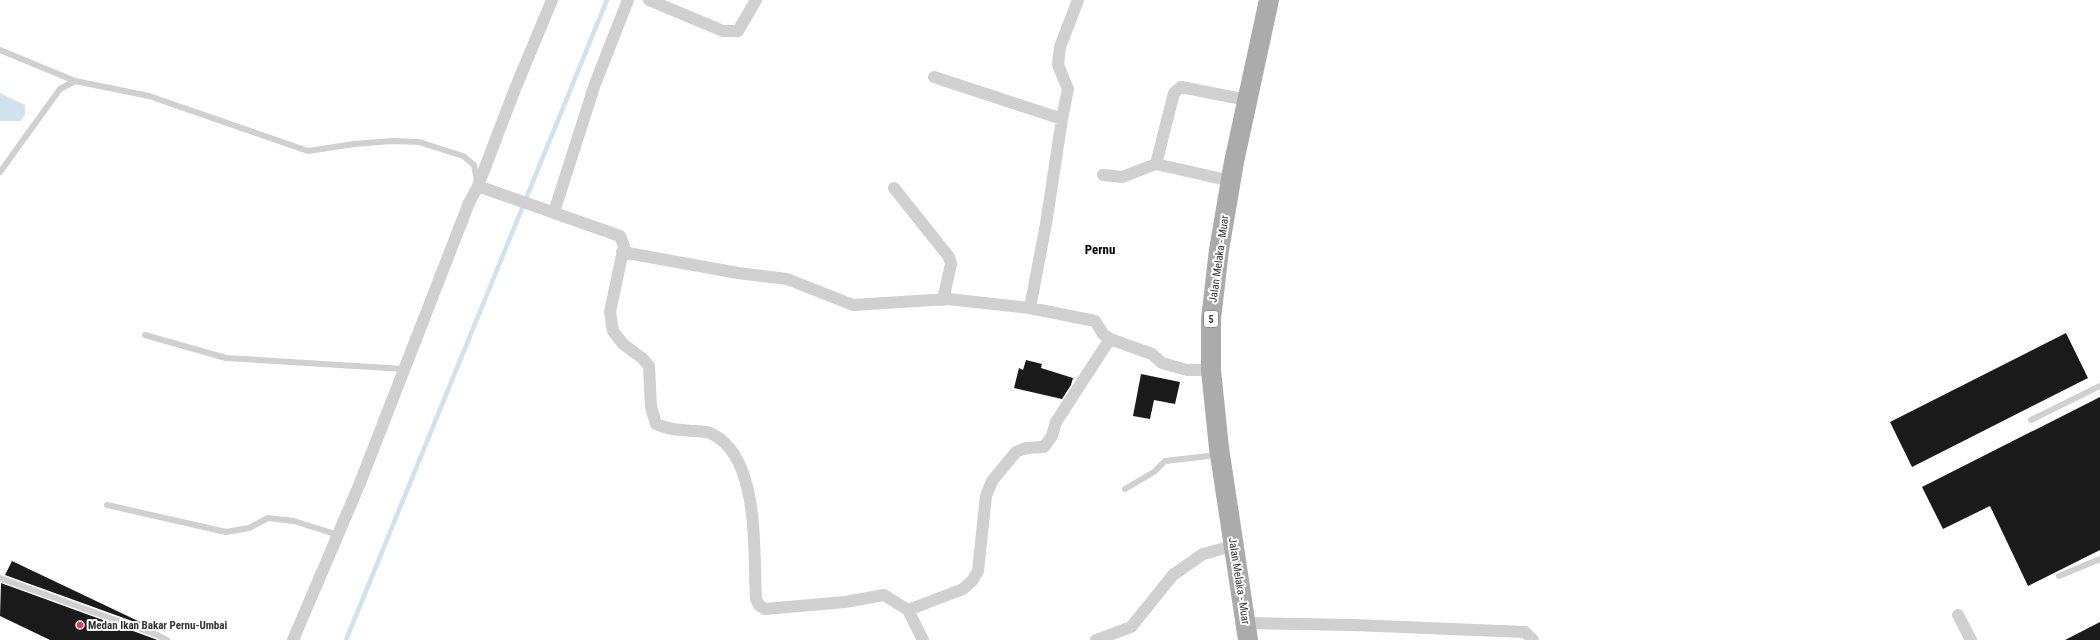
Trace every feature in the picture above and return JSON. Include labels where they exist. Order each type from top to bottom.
[{"type":"main road","name":"Jalan Melaka - Muar","points":[[1247,631],[1233,546],[1213,455],[1206,370],[1219,250],[1247,100],[1269,0]]},
{"type":"street","points":[[293,640],[338,535],[469,202],[478,186],[515,89],[552,0]]},
{"type":"street","points":[[554,212],[595,84],[628,0]]},
{"type":"street","points":[[649,0],[723,31],[733,32],[738,31],[741,27],[756,0]]},
{"type":"street","points":[[1030,308],[1046,224],[1068,89],[1058,65],[1060,47],[1078,0]]},
{"type":"street","points":[[934,77],[1062,119]]},
{"type":"street","points":[[1156,164],[1174,94],[1181,87],[1247,100]]},
{"type":"street","points":[[1102,175],[1122,177],[1156,164],[1231,181]]},
{"type":"street","points":[[478,186],[506,194],[540,208],[620,236],[624,246],[610,312],[613,331],[623,344],[642,358],[649,366],[651,407],[656,424],[667,429],[709,433],[728,446],[741,466],[751,506],[756,599],[759,605],[765,609],[845,602],[884,595],[908,610],[923,640]]},
{"type":"street","points":[[894,188],[949,257],[951,264],[942,300]]},
{"type":"street","points":[[622,252],[738,273],[787,280],[853,305],[942,300],[1030,308],[1095,321],[1103,334],[1110,339],[1152,354],[1162,363],[1187,370],[1206,370]]},
{"type":"street","points":[[908,610],[963,589],[972,581],[978,571],[986,496],[992,481],[1016,452],[1026,448],[1044,447],[1052,436],[1056,422],[1110,339]]},
{"type":"street","points":[[1096,640],[1113,637],[1131,627],[1173,575],[1203,554],[1233,546]]},
{"type":"street","points":[[1958,615],[1971,640]]},
{"type":"street","points":[[1247,631],[1353,625],[1525,632],[1533,640]]},
{"type":"lane","points":[[0,50],[75,81],[149,96],[308,151],[392,141],[419,142],[463,156],[474,165],[478,186]]},
{"type":"lane","points":[[0,172],[60,89],[75,81]]},
{"type":"lane","points":[[145,335],[226,358],[404,369]]},
{"type":"lane","points":[[2031,420],[2100,386]]},
{"type":"lane","points":[[1125,489],[1154,472],[1165,461],[1213,455]]},
{"type":"lane","points":[[107,505],[226,532],[249,528],[268,518],[294,521],[338,535]]},
{"type":"lane","points":[[2058,576],[2100,559]]},
{"type":"lane","points":[[0,578],[157,634],[167,640]]},
{"type":"water","points":[[0,93],[25,105],[25,114],[21,121],[0,121]]},
{"type":"building","points":[[2066,333],[2088,378],[1912,467],[1890,422]]},
{"type":"building","points":[[1026,360],[1042,364],[1041,368],[1073,378],[1071,385],[1062,399],[1014,388],[1019,368],[1023,370]]},
{"type":"building","points":[[1141,374],[1180,382],[1175,404],[1154,400],[1150,419],[1133,416]]},
{"type":"building","points":[[2100,397],[2100,550],[2028,586],[1990,506],[1943,529],[1922,487]]},
{"type":"building","points":[[12,561],[157,630],[5,575]]},
{"type":"building","points":[[1,583],[157,640],[50,640],[0,616]]},
{"type":"building","points":[[2100,622],[2100,640],[2065,640]]},
{"type":"waterway","points":[[346,640],[607,0]]},
{"type":"place","name":"Medan Ikan Bakar Pernu-Umbai","points":[[80,625]]},
{"type":"district","name":"Pernu","points":[[1100,249]]}]
